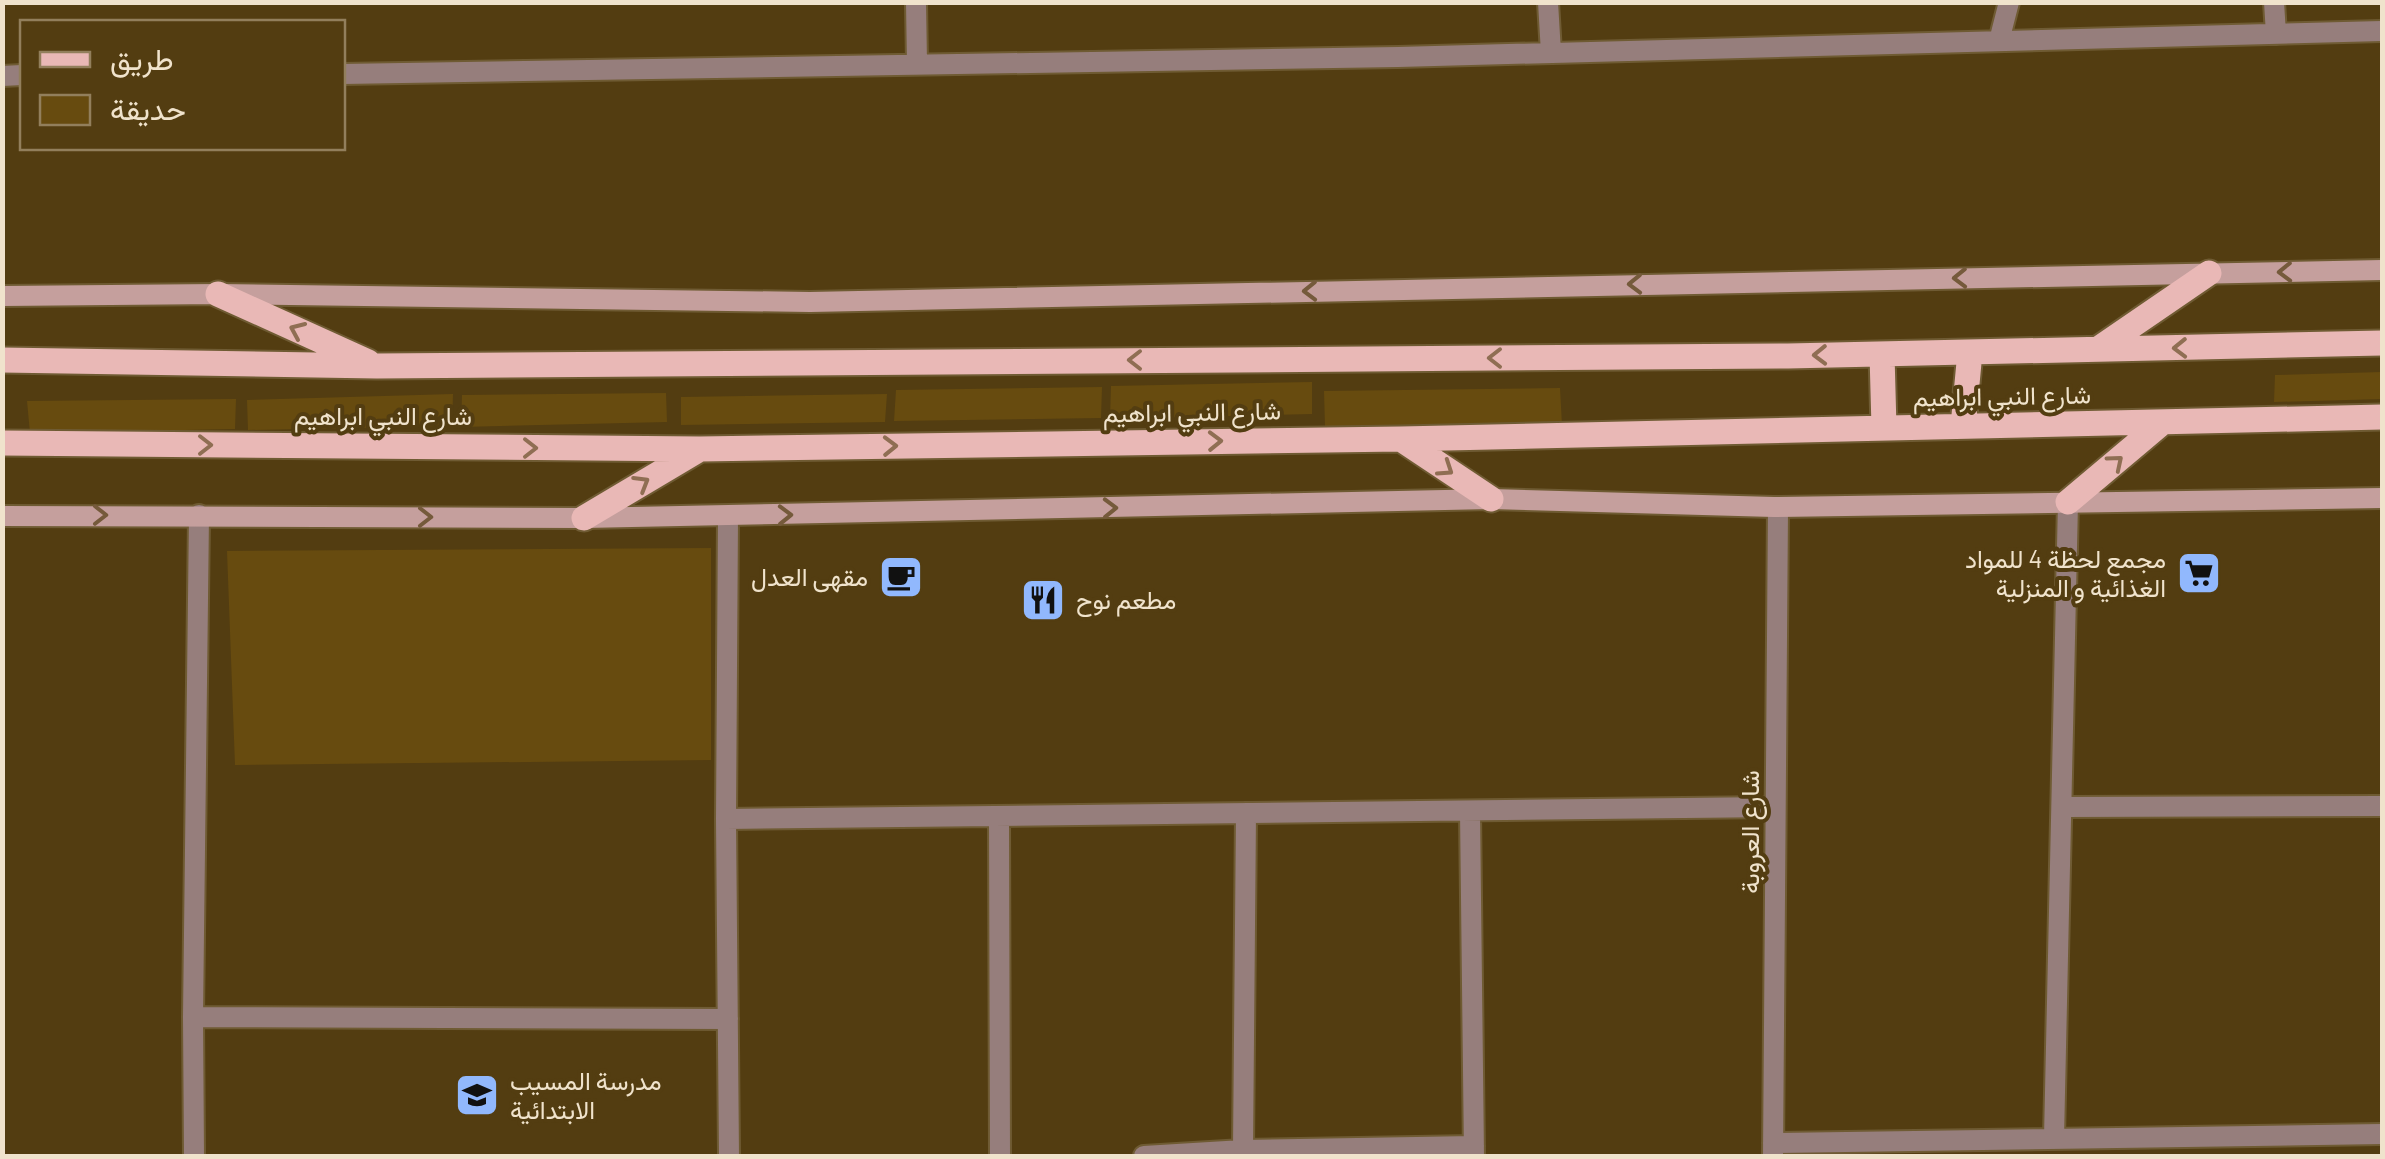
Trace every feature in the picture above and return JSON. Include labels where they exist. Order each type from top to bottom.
[{"type":"main road","points":[[2098,350],[2209,273]]},
{"type":"main road","points":[[218,294],[377,366]]},
{"type":"main road","name":"شارع النبي ابراهيم","points":[[2,360],[377,366],[1882,354],[2382,343]]},
{"type":"main road","points":[[1962,426],[1970,352]]},
{"type":"main road","points":[[1882,354],[1884,428]]},
{"type":"main road","name":"شارع النبي ابراهيم","points":[[2,443],[700,449],[1400,439],[2382,417]]},
{"type":"main road","points":[[2068,502],[2163,422]]},
{"type":"main road","points":[[1400,439],[1491,500]]},
{"type":"main road","points":[[584,518],[700,449]]},
{"type":"street","points":[[916,2],[917,64]]},
{"type":"street","points":[[1548,2],[1550,53]]},
{"type":"street","points":[[1999,41],[2008,2]]},
{"type":"street","points":[[2274,2],[2276,34]]},
{"type":"street","points":[[345,74],[1550,53],[2382,31]]},
{"type":"street","points":[[2,296],[218,294],[810,302],[2382,270]]},
{"type":"street","points":[[2,516],[584,518],[1491,500],[1778,507],[2382,498]]},
{"type":"street","points":[[2054,1138],[2068,502]]},
{"type":"street","name":"شارع العروبة","points":[[1773,1150],[1778,507]]},
{"type":"street","points":[[194,1156],[200,515]]},
{"type":"street","points":[[728,516],[729,1156]]},
{"type":"street","points":[[2063,807],[2382,806]]},
{"type":"street","points":[[726,819],[1776,808]]},
{"type":"street","points":[[1144,1156],[1243,1150],[1474,1151],[1470,811]]},
{"type":"street","points":[[1243,1150],[1246,813]]},
{"type":"street","points":[[999,816],[1000,1156]]},
{"type":"street","points":[[193,1017],[728,1019]]},
{"type":"street","points":[[1773,1150],[2054,1138],[2382,1134]]},
{"type":"green space","points":[[2382,372],[2382,399],[2274,402],[2275,375]]},
{"type":"green space","points":[[1312,382],[1312,414],[1110,419],[1111,386]]},
{"type":"green space","points":[[1102,387],[1101,418],[894,421],[896,390]]},
{"type":"green space","points":[[1560,388],[1562,425],[1325,427],[1324,391]]},
{"type":"green space","points":[[666,393],[667,422],[461,427],[462,395]]},
{"type":"green space","points":[[453,394],[452,426],[248,430],[247,400]]},
{"type":"green space","points":[[887,394],[885,422],[681,425],[681,397]]},
{"type":"green space","points":[[236,399],[235,429],[30,433],[27,401]]},
{"type":"green space","points":[[711,548],[711,760],[235,765],[227,551]]},
{"type":"place","name":"مجمع لحظة 4 للمواد الغذائية و المنزلية","points":[[2199,573]]},
{"type":"place","name":"مقهى العدل","points":[[901,577]]},
{"type":"place","name":"مطعم نوح","points":[[1043,600]]},
{"type":"place","name":"مدرسة المسيب الابتدائية","points":[[477,1095]]}]
